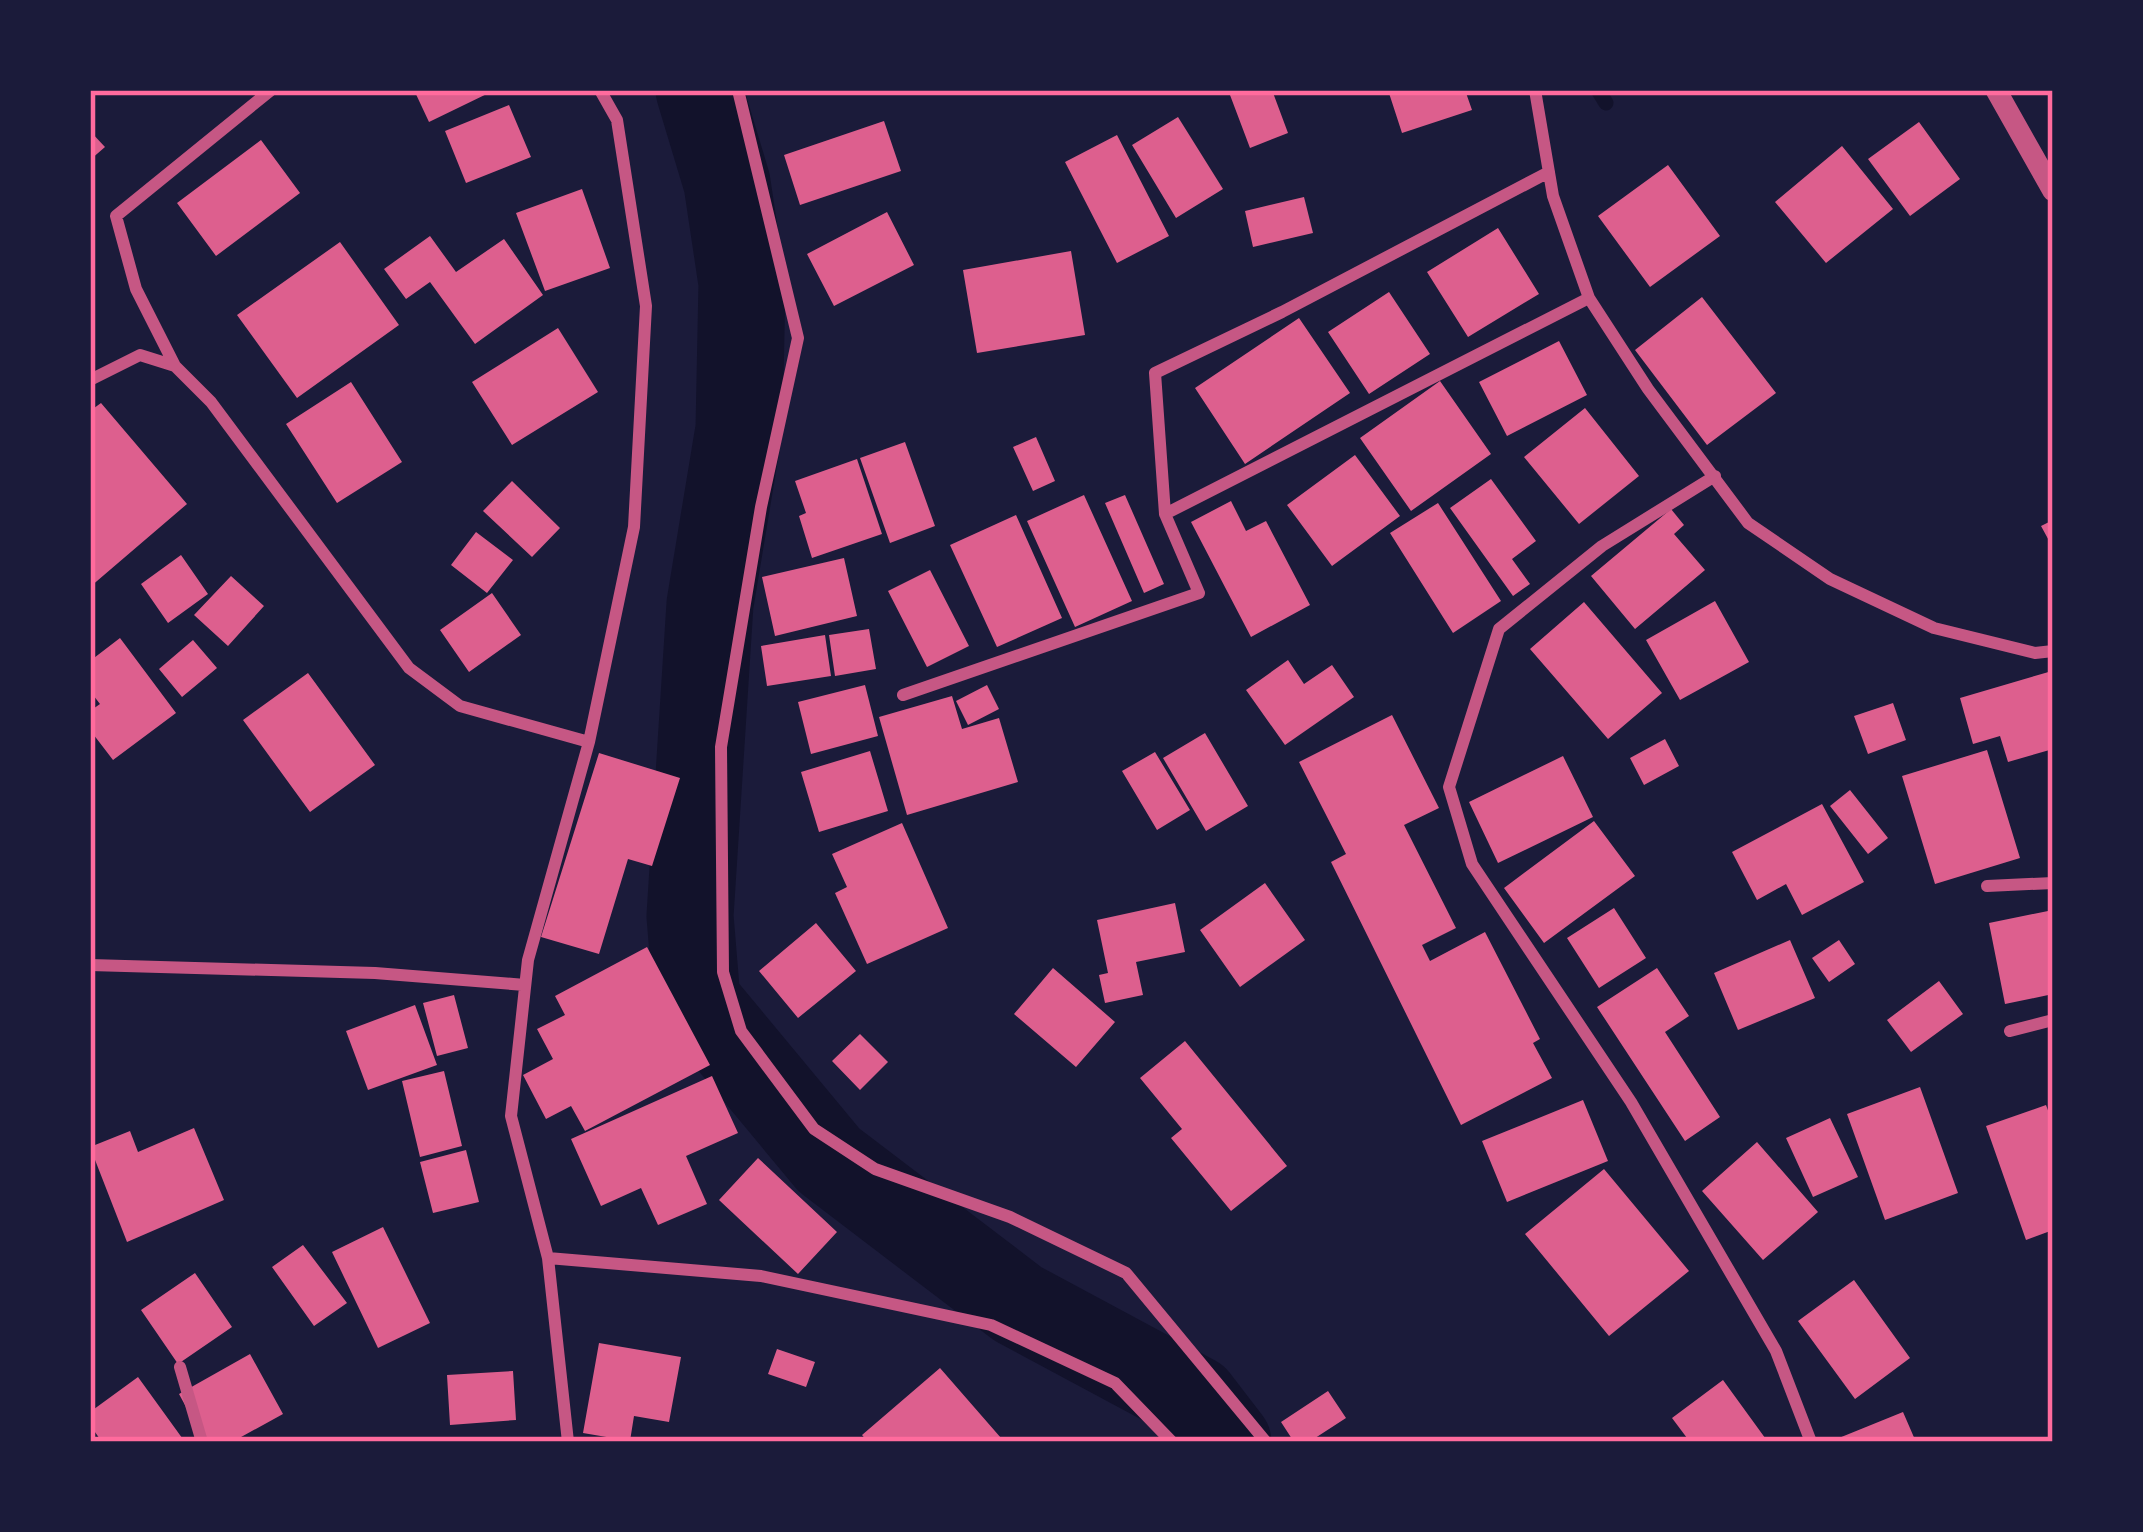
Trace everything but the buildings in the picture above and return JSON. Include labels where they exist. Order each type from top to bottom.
[{"type":"street","points":[[271,90],[116,216],[136,289],[175,366],[212,402],[409,668],[460,706],[590,742]]},
{"type":"street","points":[[568,1442],[548,1258],[511,1116],[528,960],[590,742],[634,527],[646,306],[617,120],[600,90]]},
{"type":"street","points":[[738,90],[798,338],[761,507],[721,747],[723,972],[741,1030],[814,1130],[875,1169],[1010,1217],[1126,1273],[1266,1442]]},
{"type":"street","points":[[1535,90],[1553,196],[1589,298],[1648,388],[1748,523],[1830,579],[1934,628],[2036,652],[2053,651]]},
{"type":"street","points":[[1996,90],[2053,191]]},
{"type":"street","points":[[903,695],[1198,593],[1165,514],[1155,373],[1549,172]]},
{"type":"street","points":[[1165,514],[1589,298]]},
{"type":"street","points":[[90,380],[140,355],[175,366]]},
{"type":"street","points":[[1715,476],[1602,546],[1499,628],[1449,787],[1472,864],[1631,1102],[1776,1351],[1811,1442]]},
{"type":"street","points":[[1987,886],[2053,883]]},
{"type":"street","points":[[90,965],[375,973],[525,985]]},
{"type":"street","points":[[2010,1030],[2053,1020]]},
{"type":"street","points":[[548,1258],[761,1276],[991,1325],[1115,1383],[1172,1442]]},
{"type":"street","points":[[180,1367],[202,1442]]},
{"type":"waterway","points":[[699,90],[727,183],[742,283],[739,429],[710,604],[690,916],[697,1001],[829,1160],[1018,1304],[1195,1399],[1228,1442]]},
{"type":"waterway","points":[[1598,90],[1606,103]]}]
